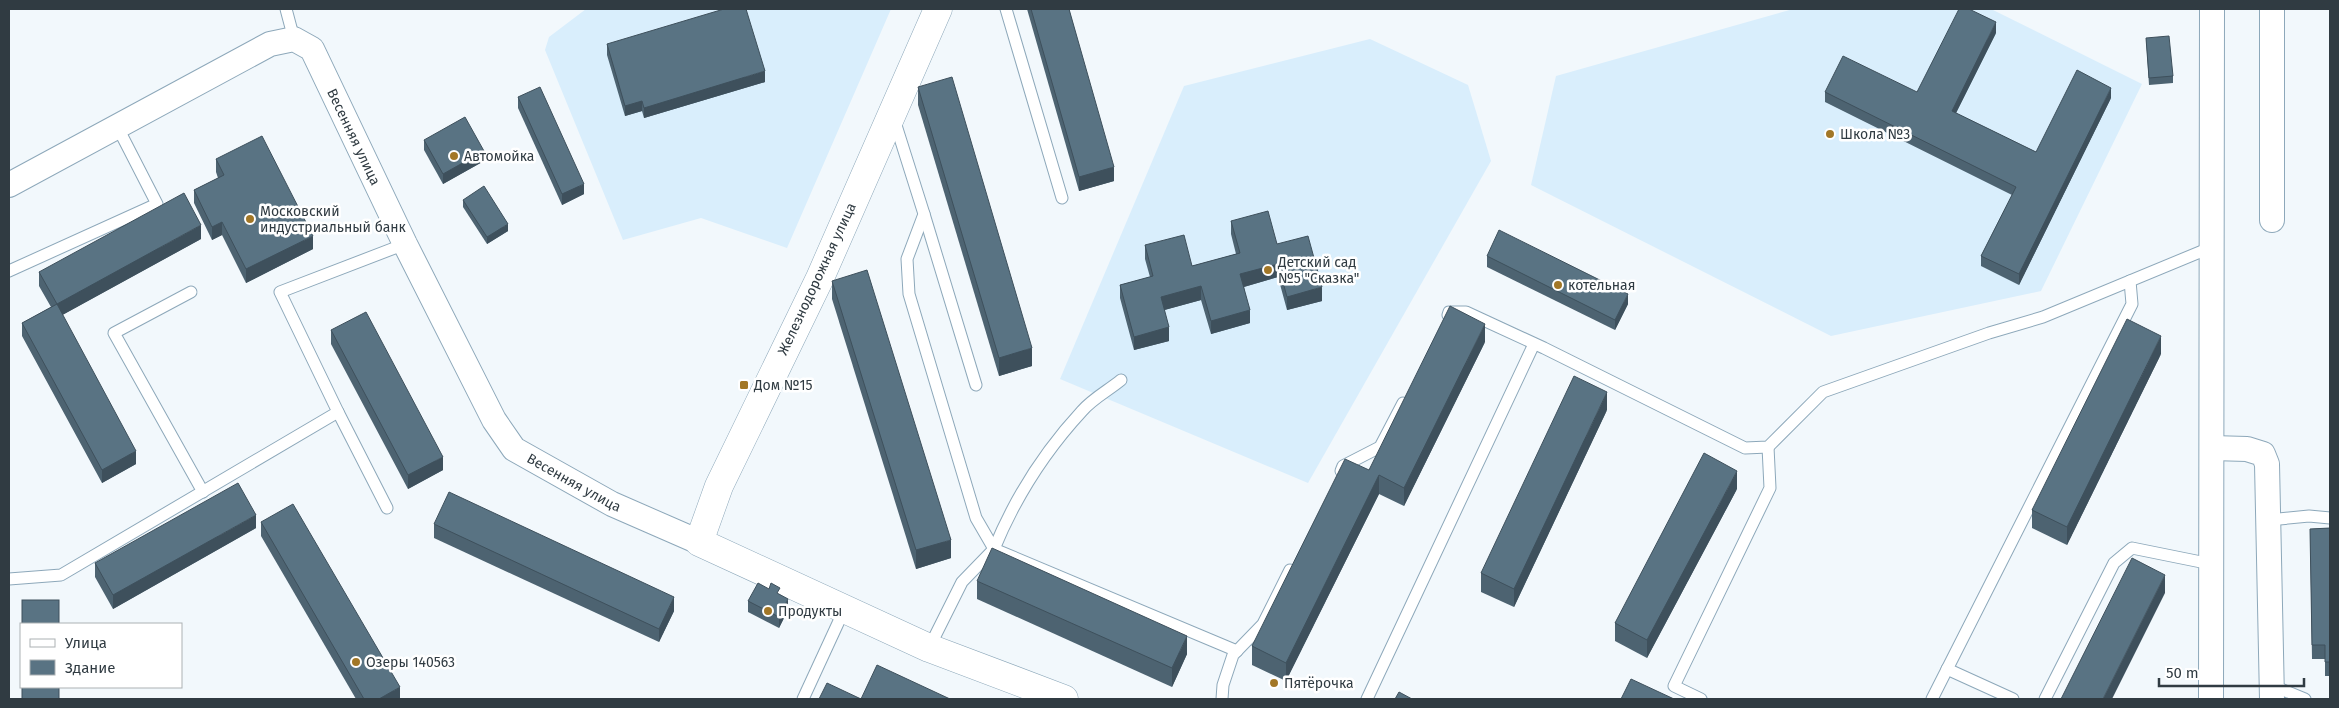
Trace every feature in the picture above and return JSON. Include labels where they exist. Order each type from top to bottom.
[{"type":"street","name":"Железнодорожная улица","points":[[699,542],[719,486],[820,278],[938,9]]},
{"type":"street","points":[[2211,699],[2212,9]]},
{"type":"street","points":[[2272,9],[2272,220]]},
{"type":"street","points":[[9,185],[118,128],[270,44],[294,39]]},
{"type":"street","name":"Весенняя улица","points":[[294,39],[312,49],[404,244],[494,420],[514,449],[612,504],[699,542]]},
{"type":"street","points":[[2212,448],[2247,449],[2263,454],[2267,464],[2272,692]]},
{"type":"street","points":[[699,542],[929,648],[1064,699]]},
{"type":"lane","points":[[286,9],[294,39]]},
{"type":"lane","points":[[1006,9],[1062,198]]},
{"type":"lane","points":[[892,113],[976,385]]},
{"type":"lane","points":[[9,270],[157,204],[118,128]]},
{"type":"lane","points":[[924,214],[907,259],[909,294],[976,518],[994,549],[1237,651]]},
{"type":"lane","points":[[388,508],[338,412],[280,292],[404,244]]},
{"type":"lane","points":[[1441,329],[1449,312],[1466,312],[1745,448],[1768,447],[1823,392],[1989,333],[2043,317],[2212,247]]},
{"type":"lane","points":[[1932,699],[2132,304],[2130,281]]},
{"type":"lane","points":[[191,292],[114,333],[203,492]]},
{"type":"lane","points":[[1367,699],[1534,344]]},
{"type":"lane","points":[[929,648],[962,582],[994,549],[1004,524],[1030,477],[1083,409],[1121,380]]},
{"type":"lane","points":[[1334,484],[1343,466],[1380,447],[1410,388]]},
{"type":"lane","points":[[9,579],[61,575],[338,412]]},
{"type":"lane","points":[[1701,699],[1674,686],[1770,488],[1768,447]]},
{"type":"lane","points":[[2269,520],[2309,516],[2330,518]]},
{"type":"lane","points":[[2045,699],[2114,564],[2132,548],[2211,564]]},
{"type":"lane","points":[[1222,699],[1223,685],[1234,655],[1263,624],[1294,562]]},
{"type":"lane","points":[[803,699],[845,608]]},
{"type":"lane","points":[[1947,669],[2013,699]]},
{"type":"lane","points":[[2272,692],[2305,699]]},
{"type":"shaded area","points":[[586,9],[891,9],[787,248],[701,218],[623,240],[545,50],[549,37]]},
{"type":"shaded area","name":"Школа №3","points":[[1793,9],[1991,9],[2142,84],[2041,291],[1831,336],[1531,185],[1556,76]]},
{"type":"shaded area","name":"Детский сад №5 \"Сказка\"","points":[[1370,39],[1468,85],[1491,161],[1308,483],[1060,379],[1184,86]]},
{"type":"building","points":[[724,9],[746,9],[765,71],[644,108],[642,101],[625,106],[607,44]]},
{"type":"building","points":[[1031,9],[1069,9],[1114,167],[1079,177]]},
{"type":"building","points":[[1959,9],[1969,9],[1996,22],[1952,111],[2036,152],[2077,70],[2111,88],[2019,274],[1981,256],[2016,187],[1825,92],[1843,56],[1917,92]]},
{"type":"building","points":[[2169,36],[2173,76],[2149,78],[2146,38]]},
{"type":"building","points":[[952,77],[1032,348],[999,358],[918,87]]},
{"type":"building","points":[[540,87],[584,184],[562,194],[518,97]]},
{"type":"building","name":"Автомойка","points":[[465,117],[484,151],[443,174],[424,140]]},
{"type":"building","name":"Московский индустриальный банк","points":[[262,136],[313,236],[246,269],[222,222],[212,227],[194,190],[224,175],[216,159]]},
{"type":"building","points":[[484,186],[508,224],[487,237],[463,200]]},
{"type":"building","points":[[184,193],[201,225],[57,304],[39,272]]},
{"type":"building","points":[[1268,211],[1277,244],[1308,236],[1322,287],[1287,297],[1278,264],[1240,274],[1250,310],[1211,321],[1201,286],[1161,297],[1169,327],[1134,337],[1120,285],[1153,276],[1145,245],[1184,235],[1192,266],[1240,253],[1231,221]]},
{"type":"building","name":"котельная","points":[[1499,230],[1628,294],[1615,320],[1487,256]]},
{"type":"building","points":[[867,270],[951,540],[916,550],[832,281]]},
{"type":"building","points":[[57,304],[136,451],[102,470],[22,323]]},
{"type":"building","points":[[1450,306],[1485,324],[1404,488],[1379,475],[1286,663],[1252,646],[1345,459],[1369,470]]},
{"type":"building","points":[[366,312],[443,457],[408,475],[331,330]]},
{"type":"building","points":[[2127,319],[2161,336],[2067,527],[2032,510]]},
{"type":"building","points":[[1574,376],[1607,392],[1514,589],[1481,573]]},
{"type":"building","points":[[1704,453],[1737,471],[1647,640],[1615,623]]},
{"type":"building","points":[[238,483],[256,515],[113,595],[95,563]]},
{"type":"building","points":[[449,492],[674,597],[659,629],[434,524]]},
{"type":"building","points":[[293,504],[400,687],[379,699],[364,699],[261,522]]},
{"type":"building","points":[[2330,528],[2330,662],[2325,662],[2325,645],[2312,645],[2310,529]]},
{"type":"building","points":[[992,548],[1187,636],[1172,668],[977,581]]},
{"type":"building","points":[[2132,558],[2165,575],[2103,699],[2061,699]]},
{"type":"building","points":[[758,583],[769,589],[771,583],[780,588],[777,593],[788,599],[779,617],[748,601]]},
{"type":"building","points":[[22,600],[59,600],[59,623],[22,623]]},
{"type":"building","points":[[877,665],[950,699],[861,699]]},
{"type":"building","points":[[1631,679],[1674,699],[1621,699]]},
{"type":"building","points":[[827,683],[861,699],[819,699]]},
{"type":"building","points":[[22,688],[59,688],[59,699],[22,699]]},
{"type":"building","points":[[1399,692],[1412,699],[1395,699]]},
{"type":"place","name":"Школа №3","points":[[1830,134]]},
{"type":"place","name":"Автомойка","points":[[454,156]]},
{"type":"place","name":"Московский индустриальный банк","points":[[250,219]]},
{"type":"place","name":"Детский сад №5 \"Сказка\"","points":[[1268,270]]},
{"type":"place","name":"котельная","points":[[1558,285]]},
{"type":"place","name":"Дом №15","points":[[744,385]]},
{"type":"place","name":"Продукты","points":[[768,611]]},
{"type":"place","name":"Озеры 140563","points":[[356,662]]},
{"type":"place","name":"Пятёрочка","points":[[1274,683]]}]
